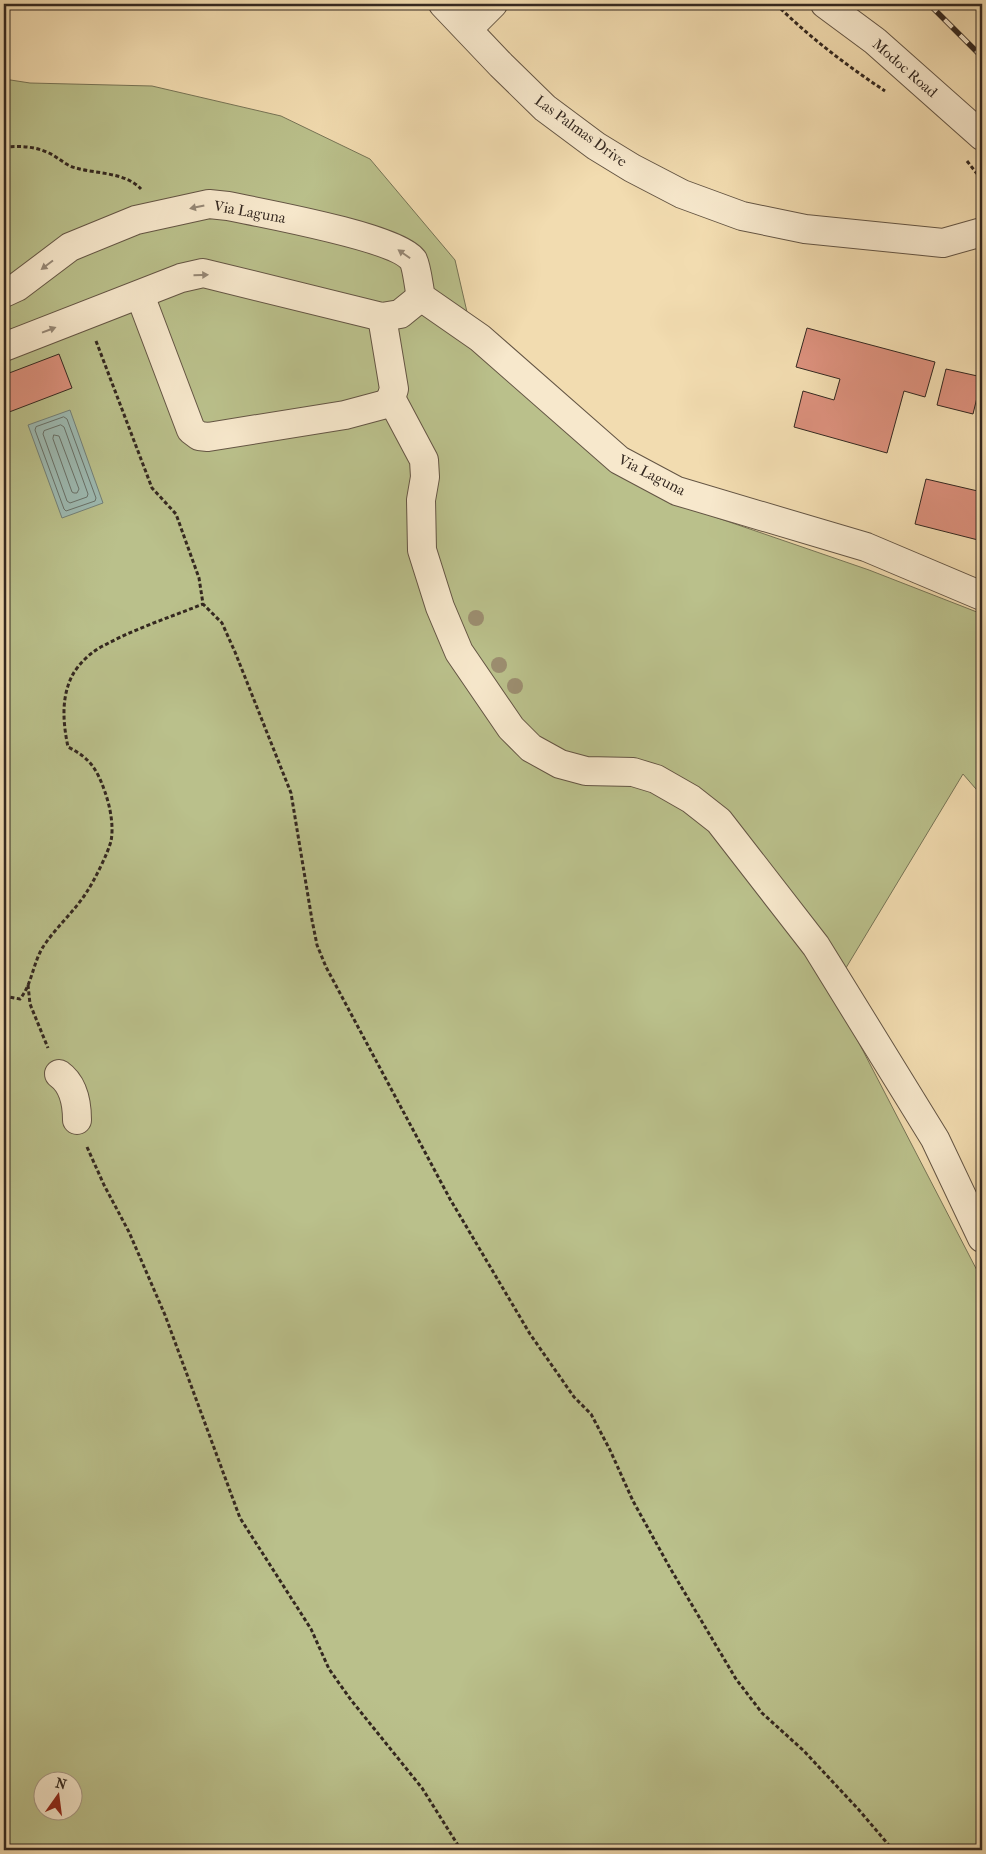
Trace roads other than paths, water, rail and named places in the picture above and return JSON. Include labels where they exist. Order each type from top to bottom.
[{"type":"street","name":"Las Palmas Drive","points":[[443,4],[545,108],[603,150],[632,168],[682,194],[742,216],[805,229],[943,243],[982,232]]},
{"type":"street","points":[[468,29],[494,4]]},
{"type":"street","name":"Modoc Road","points":[[825,4],[875,41],[982,136]]},
{"type":"street","name":"Via Laguna","points":[[4,293],[17,287],[70,247],[136,220],[209,204],[228,206],[311,224],[361,237],[401,251],[414,261],[420,298],[480,338],[619,460],[677,491],[866,548],[982,596]]},
{"type":"street","points":[[4,347],[181,278],[204,273],[382,317],[400,314],[420,298]]},
{"type":"street","points":[[140,295],[191,430],[199,436],[208,437],[345,416],[386,404],[391,398],[394,389],[382,317]]},
{"type":"street","points":[[391,398],[424,460],[425,477],[421,500],[422,550],[440,607],[459,652],[511,728],[531,748],[560,764],[586,772],[633,772],[656,780],[691,799],[719,821],[816,946],[936,1139],[982,1238]]},
{"type":"street","points":[[59,1074],[66,1079],[70,1087],[77,1105],[77,1120]]},
{"type":"water","points":[[70,410],[103,503],[62,518],[28,425]]},
{"type":"railway","points":[[929,4],[982,57]]}]
